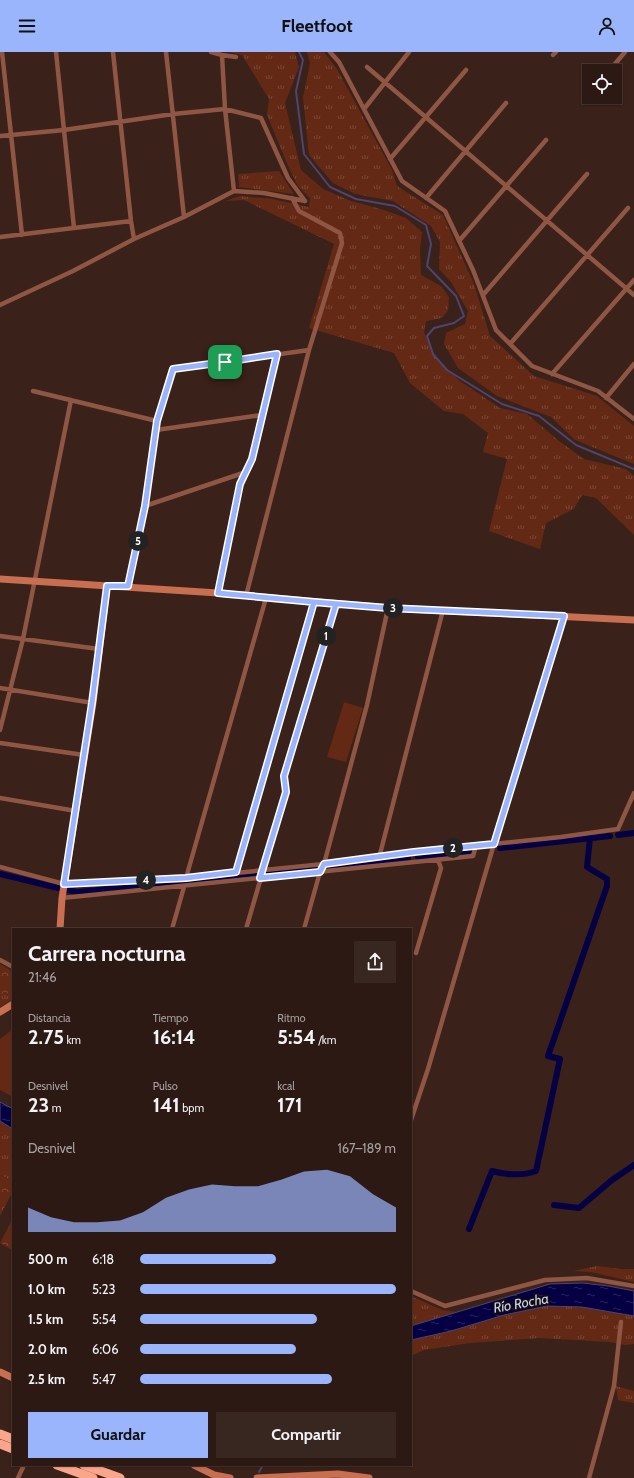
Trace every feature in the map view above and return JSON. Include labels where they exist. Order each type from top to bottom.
[{"type":"highway","points":[[0,1434],[12,1439]]},
{"type":"highway","points":[[0,1444],[12,1449]]},
{"type":"highway","points":[[60,1466],[93,1478]]},
{"type":"highway","points":[[87,1466],[120,1478]]},
{"type":"main road","points":[[0,579],[128,586],[388,608],[634,620]]},
{"type":"main road","points":[[60,928],[62,898],[92,703],[107,586]]},
{"type":"main road","points":[[0,1012],[12,1005]]},
{"type":"main road","points":[[0,1372],[12,1378]]},
{"type":"main road","points":[[196,1466],[214,1475],[230,1478]]},
{"type":"main road","points":[[257,1478],[338,1474],[369,1478]]},
{"type":"street","points":[[2,52],[22,235]]},
{"type":"street","points":[[56,52],[74,228]]},
{"type":"street","points":[[112,52],[134,240]]},
{"type":"street","points":[[166,52],[184,217]]},
{"type":"street","points":[[211,52],[236,57]]},
{"type":"street","points":[[330,52],[339,62],[402,181],[445,211],[474,270],[496,330],[532,366],[598,391],[634,419]]},
{"type":"street","points":[[364,109],[409,52]]},
{"type":"street","points":[[615,64],[625,52]]},
{"type":"street","points":[[222,55],[225,109],[234,191]]},
{"type":"street","points":[[367,67],[634,295]]},
{"type":"street","points":[[390,159],[466,70]]},
{"type":"street","points":[[426,198],[506,103]]},
{"type":"street","points":[[0,136],[64,130],[173,114],[225,109],[261,118],[288,178],[305,201],[264,193],[234,191],[184,217],[0,305]]},
{"type":"street","points":[[459,241],[546,140]]},
{"type":"street","points":[[483,295],[587,174]]},
{"type":"street","points":[[246,596],[309,350],[342,243],[340,233],[299,211],[292,198]]},
{"type":"street","points":[[510,344],[628,208]]},
{"type":"street","points":[[0,237],[131,221]]},
{"type":"street","points":[[552,374],[634,280]]},
{"type":"street","points":[[128,586],[145,506],[157,421],[173,369],[309,350]]},
{"type":"street","points":[[218,593],[240,484],[252,459],[277,354]]},
{"type":"street","points":[[606,398],[634,364]]},
{"type":"street","points":[[33,391],[157,421]]},
{"type":"street","points":[[0,730],[36,581],[71,400]]},
{"type":"street","points":[[156,430],[262,415]]},
{"type":"street","points":[[145,506],[246,472]]},
{"type":"street","points":[[186,878],[266,598]]},
{"type":"street","points":[[236,872],[314,602]]},
{"type":"street","points":[[246,928],[286,792],[284,776],[336,604]]},
{"type":"street","points":[[304,928],[320,872],[324,864],[368,705],[388,608]]},
{"type":"street","points":[[379,858],[443,610]]},
{"type":"street","points":[[412,1117],[428,1069],[494,844],[564,616]]},
{"type":"street","points":[[0,636],[99,649]]},
{"type":"street","points":[[0,688],[92,703]]},
{"type":"street","points":[[0,743],[84,755]]},
{"type":"street","points":[[0,867],[64,884],[186,878],[561,837],[618,829],[634,793]]},
{"type":"street","points":[[0,798],[76,811]]},
{"type":"street","points":[[62,898],[184,887],[472,856],[476,846]]},
{"type":"street","points":[[416,953],[440,868],[438,860]]},
{"type":"street","points":[[172,928],[184,887]]},
{"type":"street","points":[[0,960],[12,966]]},
{"type":"street","points":[[412,1292],[445,1306],[545,1280],[587,1278],[634,1286]]},
{"type":"street","points":[[589,1478],[614,1386],[621,1322]]},
{"type":"street","points":[[18,1478],[24,1466]]},
{"type":"green space","points":[[229,52],[295,52],[299,67],[285,103],[301,170],[323,189],[351,201],[406,218],[422,232],[420,249],[421,275],[441,286],[449,297],[448,310],[442,318],[426,321],[424,332],[437,360],[460,381],[500,408],[527,414],[559,441],[584,459],[626,469],[634,476],[634,535],[596,498],[582,495],[574,509],[546,523],[540,549],[489,531],[507,459],[483,452],[488,433],[463,414],[444,411],[410,383],[394,353],[309,328],[334,244],[244,200],[225,201],[240,196],[272,199],[309,207],[310,198],[298,186],[288,166],[267,115],[269,99],[242,55]]},
{"type":"green space","points":[[307,52],[324,52],[337,69],[392,170],[397,186],[443,215],[474,284],[490,336],[534,376],[597,396],[634,426],[634,464],[575,440],[551,417],[497,396],[458,368],[444,344],[446,333],[465,324],[468,311],[451,282],[439,269],[440,242],[431,226],[393,201],[355,194],[333,183],[309,155],[303,98],[310,63]]},
{"type":"green space","points":[[279,171],[294,194],[239,187],[238,174]]},
{"type":"green space","points":[[344,702],[363,708],[346,762],[327,757]]},
{"type":"green space","points":[[0,964],[12,971],[12,1000],[0,1007]]},
{"type":"green space","points":[[0,964],[12,971],[12,992],[0,996]]},
{"type":"green space","points":[[12,1030],[12,1096],[0,1090],[0,1039]]},
{"type":"green space","points":[[0,1121],[12,1128],[12,1181],[0,1175]]},
{"type":"green space","points":[[0,1175],[12,1181],[12,1193],[0,1216]]},
{"type":"green space","points":[[12,1220],[12,1250],[0,1243]]},
{"type":"green space","points":[[597,1266],[634,1269],[634,1282],[591,1272],[573,1271]]},
{"type":"green space","points":[[412,1296],[442,1310],[457,1312],[412,1326]]},
{"type":"green space","points":[[547,1306],[582,1307],[634,1316],[634,1344],[625,1345],[610,1342],[540,1338],[470,1343],[424,1350],[412,1356],[412,1340],[452,1331],[504,1315]]},
{"type":"green space","points":[[616,1386],[634,1391],[634,1403],[618,1400]]},
{"type":"water","points":[[0,1102],[12,1108],[12,1128],[0,1121]]},
{"type":"water","name":"Río Rocha","points":[[583,1283],[634,1291],[634,1316],[582,1307],[547,1306],[504,1315],[451,1331],[412,1340],[412,1326],[550,1284]]},
{"type":"waterway","points":[[299,52],[303,60],[296,91],[304,154],[330,187],[356,199],[395,206],[426,225],[431,244],[427,266],[456,296],[464,316],[454,323],[434,328],[427,336],[433,354],[447,370],[502,404],[539,416],[576,445],[634,469]]},
{"type":"waterway","points":[[618,835],[634,833]]},
{"type":"waterway","points":[[500,848],[610,836]]},
{"type":"waterway","points":[[469,1229],[492,1171],[514,1174],[525,1174],[536,1171],[560,1059],[548,1056],[607,886],[607,879],[587,867],[590,838]]},
{"type":"waterway","points":[[418,857],[469,851]]},
{"type":"waterway","points":[[325,868],[408,858]]},
{"type":"waterway","points":[[266,875],[315,869]]},
{"type":"waterway","points":[[0,874],[58,888]]},
{"type":"waterway","points":[[68,890],[77,892],[256,876]]},
{"type":"waterway","points":[[554,1205],[579,1208],[612,1180],[634,1165]]},
{"type":"waterway","points":[[259,1472],[262,1466]]},
{"type":"route","points":[[225,362],[173,369],[157,421],[145,506],[128,586],[107,586],[92,703],[64,884],[186,878],[236,872],[314,602],[388,608],[564,616],[494,844],[414,852],[379,858],[324,864],[320,872],[260,878],[286,792],[284,776],[336,604],[314,602],[266,598],[218,593],[240,484],[252,459],[277,354],[225,362]]}]
